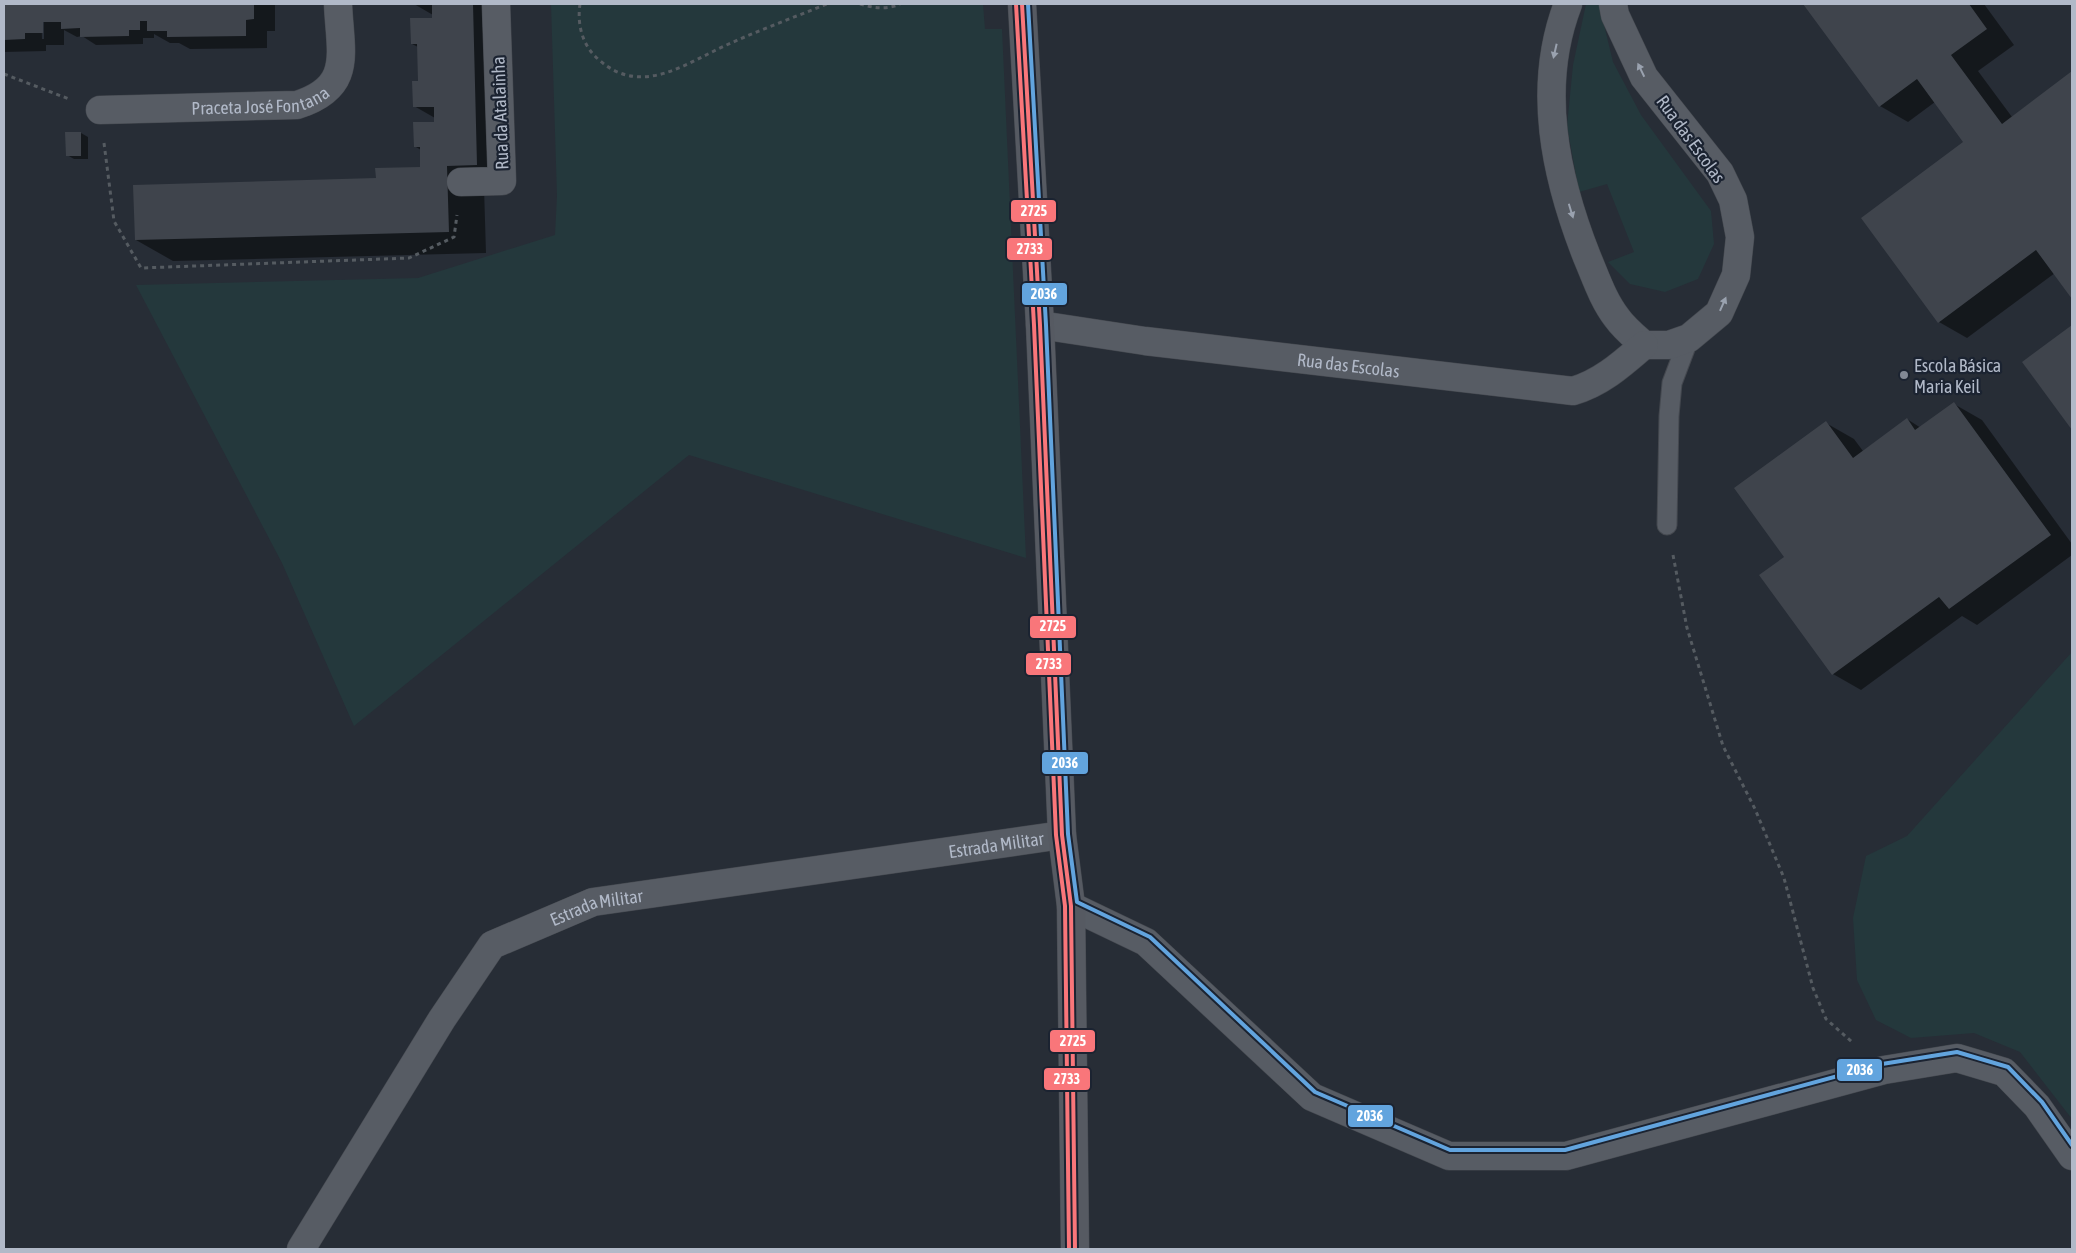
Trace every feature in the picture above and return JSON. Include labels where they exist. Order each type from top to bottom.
[{"type":"main road","points":[[1022,4],[1040,325],[1062,835],[1071,906],[1075,1249]]},
{"type":"street","name":"Praceta José Fontana","points":[[100,110],[297,105],[315,99],[334,84],[338,74],[340,58],[338,4]]},
{"type":"street","name":"Rua da Atalainha","points":[[461,182],[502,181],[496,4]]},
{"type":"street","points":[[1568,4],[1553,58],[1552,117],[1559,172],[1578,232],[1602,293],[1617,319],[1644,345]]},
{"type":"street","name":"Rua das Escolas","points":[[1040,325],[1145,341],[1573,391],[1590,386],[1644,345],[1669,345],[1689,338],[1719,313],[1736,276],[1740,237],[1733,200],[1720,173],[1644,76],[1615,15],[1613,4]]},
{"type":"street","name":"Estrada Militar","points":[[301,1249],[442,1019],[492,945],[593,902],[1062,835]]},
{"type":"street","points":[[1071,906],[1146,942],[1312,1098],[1449,1156],[1566,1156],[1884,1070],[1957,1058],[2004,1072],[2037,1106],[2072,1156]]},
{"type":"lane","points":[[1667,524],[1669,416],[1672,384],[1689,338]]},
{"type":"path","points":[[580,4],[581,33],[592,54],[608,68],[628,77],[651,76],[671,72],[730,43],[827,4]]},
{"type":"path","points":[[860,4],[870,7],[892,8],[900,4]]},
{"type":"path","points":[[4,74],[100,110],[114,221],[141,268],[409,258],[454,237],[461,182]]},
{"type":"path","points":[[1667,524],[1687,628],[1723,746],[1755,809],[1784,878],[1813,988],[1826,1020],[1884,1070]]},
{"type":"green space","points":[[551,4],[983,4],[985,29],[1002,29],[1026,558],[689,455],[354,726],[282,563],[136,285],[418,278],[555,235],[557,196]]},
{"type":"green space","points":[[1586,4],[1599,4],[1613,62],[1641,115],[1711,211],[1714,244],[1698,279],[1665,292],[1630,284],[1608,262],[1634,252],[1607,184],[1579,192],[1567,126],[1573,65]]},
{"type":"green space","points":[[2072,652],[2072,1119],[2020,1052],[1974,1033],[1911,1038],[1876,1020],[1857,980],[1853,918],[1866,856],[1907,836]]},
{"type":"building","points":[[4,4],[254,4],[254,19],[246,20],[246,36],[167,37],[167,31],[147,31],[147,21],[140,21],[140,30],[129,30],[129,36],[80,37],[80,28],[61,29],[61,22],[43,22],[43,33],[25,33],[25,39],[4,40]]},
{"type":"building","points":[[432,4],[473,4],[477,165],[447,166],[449,232],[135,240],[133,185],[376,178],[375,168],[420,167],[420,147],[414,147],[413,122],[434,122],[434,107],[413,107],[412,81],[418,81],[417,44],[411,44],[410,18],[432,18]]},
{"type":"building","points":[[1803,4],[1969,4],[1987,29],[1951,55],[2002,124],[2072,71],[2072,299],[2036,250],[1938,323],[1861,218],[1963,142],[1917,79],[1879,107]]},
{"type":"building","points":[[65,132],[81,132],[81,156],[66,156]]},
{"type":"building","points":[[2072,325],[2072,430],[2022,362]]},
{"type":"building","points":[[1954,402],[2051,535],[1949,609],[1939,597],[1832,675],[1759,575],[1784,557],[1734,488],[1826,421],[1853,458],[1907,418],[1915,430]]},
{"type":"transit line","name":"2733","points":[[1016,4],[1034,325],[1056,835],[1065,906],[1069,1249]]},
{"type":"transit line","name":"2725","points":[[1022,4],[1040,325],[1062,835],[1071,906],[1075,1249]]},
{"type":"transit line","name":"2036","points":[[1028,4],[1046,325],[1068,834],[1077,902],[1150,937],[1315,1092],[1450,1150],[1565,1150],[1882,1064],[1957,1052],[2008,1067],[2042,1102],[2072,1145]]},
{"type":"place","name":"Escola Básica Maria Keil","points":[[1904,375]]}]
